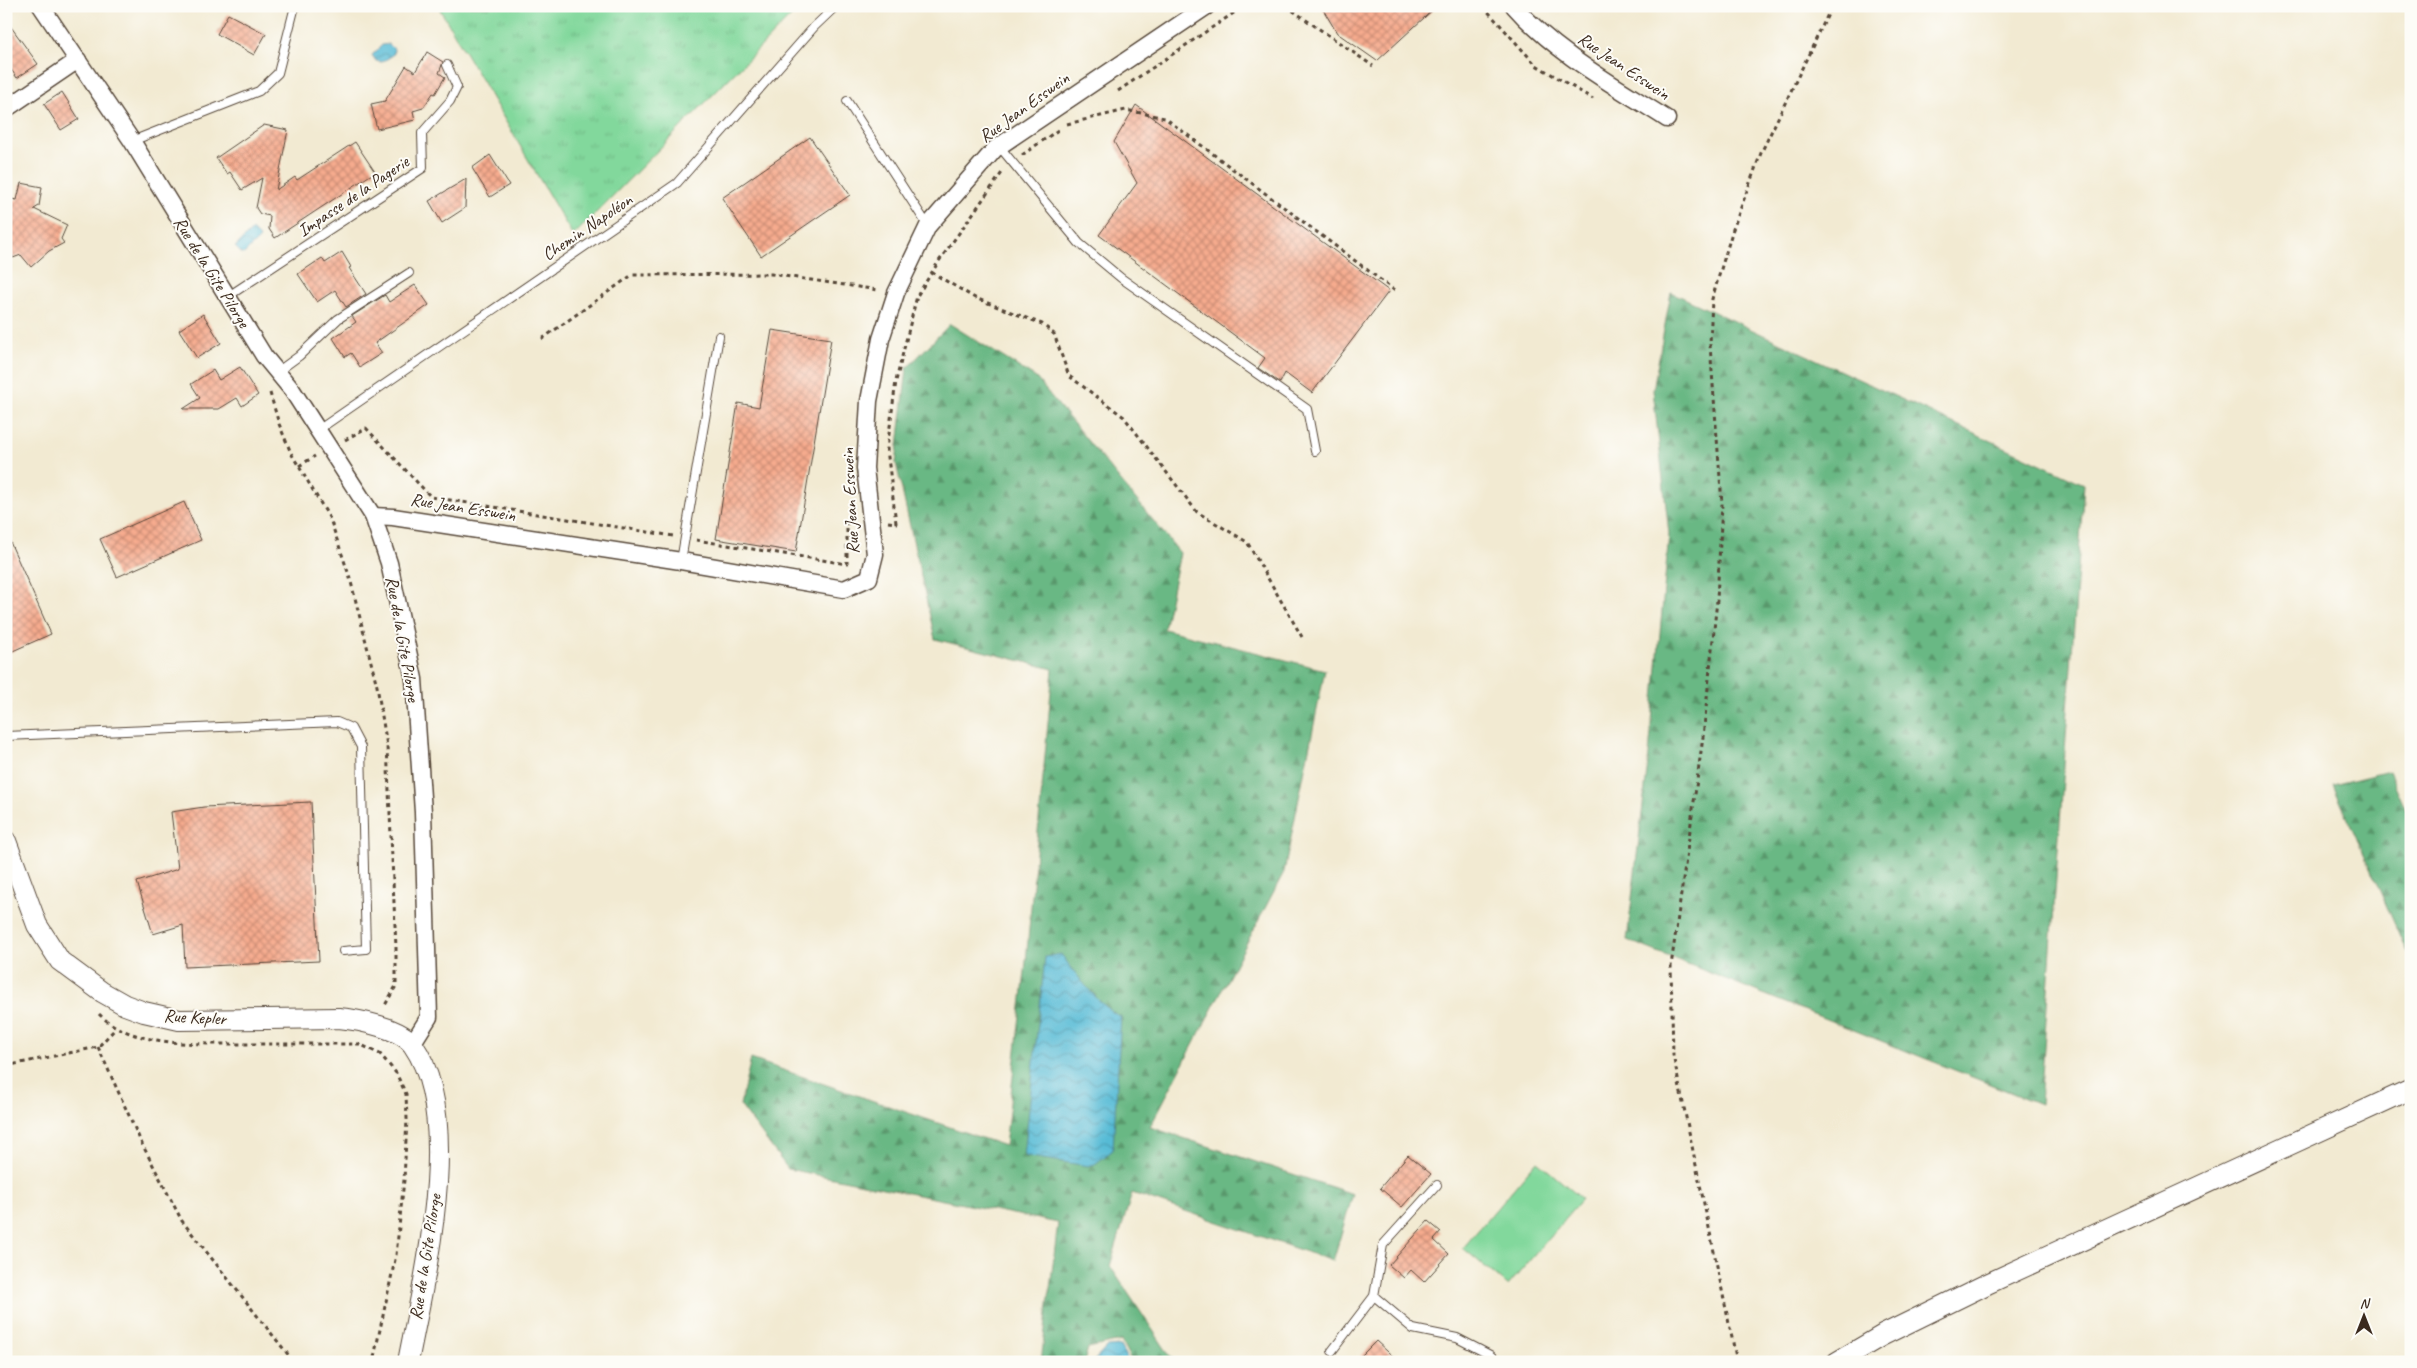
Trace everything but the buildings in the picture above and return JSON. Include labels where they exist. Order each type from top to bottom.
[{"type":"street","name":"Rue de la Gite Pilorge","points":[[41,6],[132,141],[264,356],[292,390],[373,516],[389,563],[414,679],[423,812],[429,1017],[412,1044],[431,1084],[436,1132],[436,1204],[408,1362]]},
{"type":"street","name":"Rue Jean Esswein","points":[[373,516],[393,517],[681,561],[844,589],[869,578],[875,554],[865,468],[869,401],[881,339],[896,293],[928,226],[1000,146],[1207,6]]},
{"type":"street","name":"Rue Jean Esswein","points":[[1514,6],[1534,28],[1605,80],[1667,119]]},
{"type":"street","points":[[6,109],[78,60]]},
{"type":"street","name":"Rue Kepler","points":[[6,841],[38,925],[60,961],[102,992],[125,1005],[144,1012],[179,1020],[339,1018],[365,1020],[392,1032],[412,1044]]},
{"type":"street","points":[[1837,1362],[1883,1335],[1987,1284],[2411,1089]]},
{"type":"lane","points":[[132,141],[259,91],[278,74],[295,6]]},
{"type":"lane","name":"Chemin Napoléon","points":[[318,430],[677,183],[814,27],[836,6]]},
{"type":"lane","name":"Impasse de la Pagerie","points":[[227,298],[423,168],[422,133],[450,101],[457,88],[447,65]]},
{"type":"lane","points":[[847,101],[928,226]]},
{"type":"lane","points":[[1000,146],[1079,243],[1121,278],[1307,409],[1315,451]]},
{"type":"lane","points":[[277,372],[299,356],[338,319],[409,273]]},
{"type":"lane","points":[[681,561],[719,336]]},
{"type":"lane","points":[[6,736],[337,722],[351,728],[361,747],[366,949],[343,951]]},
{"type":"lane","points":[[1332,1350],[1374,1296],[1382,1245],[1437,1185]]},
{"type":"lane","points":[[1374,1296],[1412,1329],[1457,1338],[1490,1354],[1498,1362]]},
{"type":"path","points":[[1116,92],[1244,6]]},
{"type":"path","points":[[1286,6],[1373,66]]},
{"type":"path","points":[[1483,6],[1536,65],[1593,100]]},
{"type":"path","points":[[1737,1362],[1674,1055],[1671,966],[1703,738],[1717,600],[1722,504],[1710,345],[1712,300],[1733,229],[1761,153],[1832,6]]},
{"type":"path","points":[[1067,124],[1126,110],[1165,118],[1394,290]]},
{"type":"path","points":[[299,466],[366,428],[431,496],[847,564],[847,520],[896,523],[887,449],[896,381],[917,296],[1001,173],[1084,113]]},
{"type":"path","points":[[911,261],[975,298],[1042,324],[1054,334],[1069,376],[1124,417],[1197,512],[1247,542],[1302,637]]},
{"type":"path","points":[[542,339],[632,275],[771,274],[896,293]]},
{"type":"path","points":[[268,386],[279,424],[299,466],[330,519],[350,578],[378,686],[387,746],[396,986],[386,1006],[365,1020],[359,1044]]},
{"type":"path","points":[[6,1066],[98,1047],[116,1028],[154,1040],[196,1044],[359,1044],[380,1054],[396,1073],[406,1094],[407,1118],[404,1180],[396,1255],[372,1362]]},
{"type":"path","points":[[98,1047],[140,1142],[182,1221],[294,1362]]},
{"type":"green space","points":[[438,6],[801,6],[573,236]]},
{"type":"green space","points":[[1671,292],[2084,484],[2040,1104],[1627,940],[1649,754],[1669,534],[1653,390]]},
{"type":"green space","points":[[950,324],[1036,378],[1180,553],[1164,629],[1325,670],[1284,872],[1150,1127],[1353,1194],[1333,1261],[1132,1193],[1110,1266],[1174,1362],[1132,1362],[1121,1341],[1088,1348],[1084,1362],[1041,1362],[1058,1223],[788,1169],[740,1105],[751,1059],[1005,1146],[1025,972],[1053,669],[935,639],[896,463],[907,368]]},
{"type":"green space","points":[[2389,771],[2411,822],[2411,961],[2333,785]]},
{"type":"green space","points":[[1537,1161],[1582,1199],[1508,1286],[1463,1248]]},
{"type":"water","points":[[389,44],[394,49],[393,55],[382,62],[376,61],[372,55],[382,45]]},
{"type":"water","points":[[252,230],[260,238],[243,255],[235,247]]},
{"type":"water","points":[[1061,954],[1096,998],[1121,1017],[1113,1150],[1095,1164],[1088,1166],[1024,1156],[1045,957]]},
{"type":"water","points":[[1120,1346],[1129,1362],[1093,1362],[1107,1347]]}]
